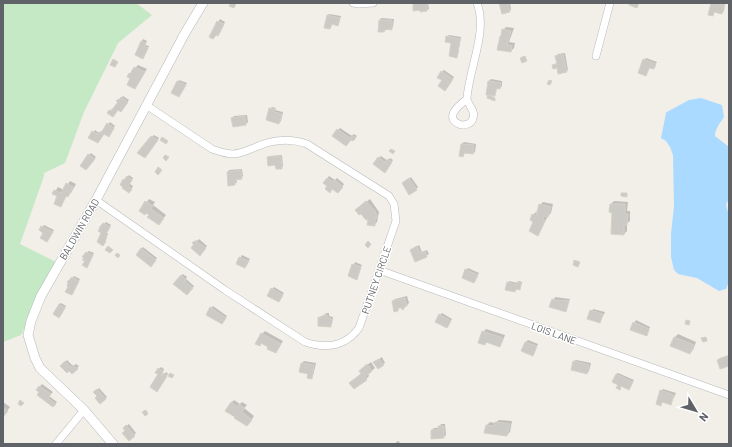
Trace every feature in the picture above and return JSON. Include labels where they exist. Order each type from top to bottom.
[{"type":"street","name":"BALDWIN ROAD","points":[[113,444],[84,410],[40,368],[34,358],[28,335],[31,320],[41,296],[96,200],[184,33],[203,3]]},
{"type":"street","points":[[353,3],[373,3]]},
{"type":"street","points":[[467,99],[479,35],[480,21],[477,3]]},
{"type":"street","points":[[596,56],[610,3]]},
{"type":"street","name":"PUTNEY CIRCLE","points":[[96,200],[225,290],[305,342],[335,346],[343,343],[359,328],[396,220],[394,204],[389,196],[307,144],[297,140],[277,140],[240,153],[231,154],[221,152],[212,148],[146,105]]},
{"type":"street","name":"LOIS LANE","points":[[379,270],[729,395]]},
{"type":"street","points":[[56,444],[84,410]]},
{"type":"green space","points":[[3,3],[136,3],[152,15],[118,43],[84,112],[65,163],[44,173],[20,244],[56,262],[21,335],[3,342]]},
{"type":"water","points":[[701,98],[722,105],[724,117],[717,128],[715,136],[729,147],[729,198],[726,205],[729,215],[729,282],[726,289],[719,291],[697,278],[678,274],[674,270],[671,257],[671,234],[674,206],[673,155],[666,141],[661,138],[665,113],[689,100]]},
{"type":"building","points":[[231,3],[236,3],[234,8],[229,6]]},
{"type":"building","points":[[413,3],[427,3],[427,11],[413,11]]},
{"type":"building","points":[[499,3],[508,3],[510,12],[502,14]]},
{"type":"building","points":[[630,3],[639,3],[637,8],[629,5]]},
{"type":"building","points":[[711,3],[724,5],[722,14],[714,12],[713,16],[708,15]]},
{"type":"building","points":[[327,15],[340,18],[338,26],[332,24],[330,29],[324,28]]},
{"type":"building","points":[[379,20],[392,20],[392,30],[385,29],[384,32],[378,32]]},
{"type":"building","points":[[217,21],[224,24],[218,36],[216,35],[213,39],[209,37]]},
{"type":"building","points":[[502,29],[511,31],[507,45],[512,46],[511,52],[497,50]]},
{"type":"building","points":[[446,36],[460,39],[457,58],[449,56],[451,43],[445,42]]},
{"type":"building","points":[[141,41],[146,43],[144,47],[148,48],[143,59],[135,55]]},
{"type":"building","points":[[563,54],[567,72],[558,74],[557,68],[553,69],[552,65],[557,64],[555,56]]},
{"type":"building","points":[[525,56],[527,61],[522,63],[520,58]]},
{"type":"building","points":[[113,59],[118,62],[115,67],[110,65]]},
{"type":"building","points":[[643,59],[656,64],[654,69],[649,68],[646,76],[638,73]]},
{"type":"building","points":[[134,67],[145,72],[135,89],[127,85],[130,78],[127,77]]},
{"type":"building","points":[[441,71],[453,79],[445,91],[438,86],[442,80],[437,78]]},
{"type":"building","points":[[549,80],[552,81],[550,85],[547,84]]},
{"type":"building","points":[[177,81],[186,85],[179,97],[171,93]]},
{"type":"building","points":[[488,81],[501,83],[500,89],[496,88],[495,96],[486,95]]},
{"type":"building","points":[[488,95],[495,98],[495,101],[487,98]]},
{"type":"building","points":[[121,97],[128,102],[121,112],[118,110],[113,117],[107,113],[109,110],[111,111],[118,102],[116,101]]},
{"type":"building","points":[[269,108],[275,109],[274,112],[282,114],[279,124],[266,120]]},
{"type":"building","points":[[245,116],[246,125],[233,127],[231,118]]},
{"type":"building","points":[[107,123],[114,128],[109,137],[104,134],[98,143],[88,138],[92,131],[97,134],[99,132],[101,133]]},
{"type":"building","points":[[337,129],[350,138],[352,135],[356,138],[353,141],[351,140],[346,146],[332,136]]},
{"type":"building","points":[[151,136],[158,140],[145,158],[137,153]]},
{"type":"building","points":[[162,137],[168,141],[166,144],[160,140]]},
{"type":"building","points":[[461,144],[474,145],[473,154],[464,153],[463,157],[459,156]]},
{"type":"building","points":[[391,149],[395,151],[393,154],[389,151]]},
{"type":"building","points":[[88,154],[95,159],[86,170],[80,166]]},
{"type":"building","points":[[165,155],[169,157],[166,161],[163,158]]},
{"type":"building","points":[[281,156],[282,169],[276,169],[275,165],[268,166],[267,157]]},
{"type":"building","points":[[378,157],[385,162],[388,159],[392,162],[385,173],[373,164]]},
{"type":"building","points":[[158,167],[162,170],[158,175],[155,172]]},
{"type":"building","points":[[241,170],[242,179],[235,180],[235,185],[228,186],[227,172]]},
{"type":"building","points":[[127,176],[132,180],[128,186],[132,189],[129,193],[120,185],[123,179],[124,180]]},
{"type":"building","points":[[327,178],[333,182],[334,179],[343,187],[338,193],[332,189],[330,193],[325,189],[327,186],[323,183]]},
{"type":"building","points":[[409,178],[417,190],[409,195],[402,183]]},
{"type":"building","points":[[66,183],[73,187],[68,197],[66,196],[61,207],[54,204],[57,196],[52,194],[54,190],[61,193]]},
{"type":"building","points":[[621,193],[627,193],[627,197],[621,196]]},
{"type":"building","points":[[145,201],[153,206],[151,209],[164,218],[159,225],[147,217],[149,215],[146,213],[145,215],[139,211]]},
{"type":"building","points":[[366,201],[376,212],[377,218],[375,218],[375,226],[367,225],[368,219],[366,220],[355,210]]},
{"type":"building","points":[[539,204],[551,207],[548,217],[544,216],[543,219],[545,221],[538,236],[529,231],[533,222],[530,220],[532,214],[536,216]]},
{"type":"building","points":[[610,204],[625,204],[625,214],[628,214],[627,225],[624,225],[624,235],[611,234],[612,213],[609,212]]},
{"type":"building","points":[[103,223],[110,227],[105,235],[107,236],[103,246],[97,242],[101,233],[98,231]]},
{"type":"building","points":[[41,226],[53,232],[47,242],[40,238],[43,233],[39,230]]},
{"type":"building","points":[[194,241],[206,248],[200,256],[191,248]]},
{"type":"building","points":[[368,241],[371,244],[368,248],[365,245]]},
{"type":"building","points":[[108,246],[113,250],[110,253],[105,250]]},
{"type":"building","points":[[417,246],[420,253],[425,251],[427,257],[415,262],[410,250]]},
{"type":"building","points":[[141,248],[156,260],[151,267],[136,255]]},
{"type":"building","points":[[86,252],[93,255],[87,268],[82,265],[85,261],[82,260],[84,258],[82,257]]},
{"type":"building","points":[[117,253],[120,255],[118,258],[115,255]]},
{"type":"building","points":[[239,257],[249,261],[245,268],[236,264]]},
{"type":"building","points":[[574,260],[580,262],[578,267],[573,265]]},
{"type":"building","points":[[352,264],[361,267],[357,280],[348,276]]},
{"type":"building","points":[[465,269],[478,275],[474,283],[462,278]]},
{"type":"building","points":[[181,275],[193,288],[187,295],[173,284]]},
{"type":"building","points":[[72,277],[79,281],[72,295],[65,292],[68,287],[67,282]]},
{"type":"building","points":[[507,282],[516,285],[517,282],[521,283],[520,290],[516,289],[515,292],[505,290]]},
{"type":"building","points":[[271,288],[283,295],[279,302],[267,296]]},
{"type":"building","points":[[405,298],[407,306],[402,310],[402,308],[398,308],[398,311],[394,312],[392,301]]},
{"type":"building","points":[[552,299],[569,301],[566,312],[549,307]]},
{"type":"building","points":[[59,304],[65,308],[59,318],[53,314]]},
{"type":"building","points":[[210,307],[226,318],[222,324],[206,315]]},
{"type":"building","points":[[590,310],[603,314],[600,323],[587,319]]},
{"type":"building","points":[[439,314],[451,321],[447,328],[435,322]]},
{"type":"building","points":[[323,315],[327,315],[327,318],[331,318],[331,327],[318,326],[318,317],[323,318]]},
{"type":"building","points":[[686,320],[690,321],[689,325],[685,324]]},
{"type":"building","points":[[633,322],[649,329],[647,336],[630,330]]},
{"type":"building","points":[[482,331],[503,338],[500,347],[486,342],[485,345],[478,343]]},
{"type":"building","points":[[261,333],[281,344],[276,353],[267,349],[268,347],[261,343],[260,346],[255,344]]},
{"type":"building","points":[[674,337],[694,345],[690,354],[670,346]]},
{"type":"building","points":[[706,337],[707,341],[703,342],[701,338]]},
{"type":"building","points":[[525,342],[537,346],[533,356],[521,351]]},
{"type":"building","points":[[729,356],[729,366],[720,369],[717,360]]},
{"type":"building","points":[[379,359],[384,365],[378,369],[373,362]]},
{"type":"building","points":[[65,361],[71,367],[73,365],[78,369],[72,374],[69,371],[67,373],[60,366]]},
{"type":"building","points":[[573,361],[589,365],[587,374],[571,370]]},
{"type":"building","points":[[301,363],[314,365],[312,379],[307,378],[308,374],[299,372]]},
{"type":"building","points":[[367,364],[372,371],[365,377],[367,380],[354,389],[349,383],[361,374],[359,371]]},
{"type":"building","points":[[158,368],[163,371],[161,376],[164,373],[167,376],[157,392],[150,387],[158,374],[155,373]]},
{"type":"building","points":[[170,373],[174,375],[172,378],[168,376]]},
{"type":"building","points":[[616,374],[633,382],[629,390],[621,386],[620,390],[616,388],[618,385],[612,382]]},
{"type":"building","points":[[39,386],[51,394],[48,398],[56,404],[53,407],[37,395],[39,392],[36,390]]},
{"type":"building","points":[[97,389],[106,399],[100,404],[95,398],[97,396],[93,392]]},
{"type":"building","points":[[660,390],[674,395],[671,405],[662,402],[661,406],[656,404]]},
{"type":"building","points":[[20,400],[24,403],[21,406],[18,404]]},
{"type":"building","points":[[231,402],[237,407],[239,404],[244,408],[242,412],[252,420],[247,426],[225,411]]},
{"type":"building","points":[[3,407],[8,411],[3,417]]},
{"type":"building","points":[[146,410],[148,414],[145,416],[142,412]]},
{"type":"building","points":[[495,422],[510,424],[507,436],[484,433],[486,425],[494,426]]},
{"type":"building","points":[[126,425],[135,436],[129,441],[122,433],[125,431],[123,428]]},
{"type":"building","points":[[438,426],[444,426],[444,438],[431,439],[431,430],[438,430]]}]
